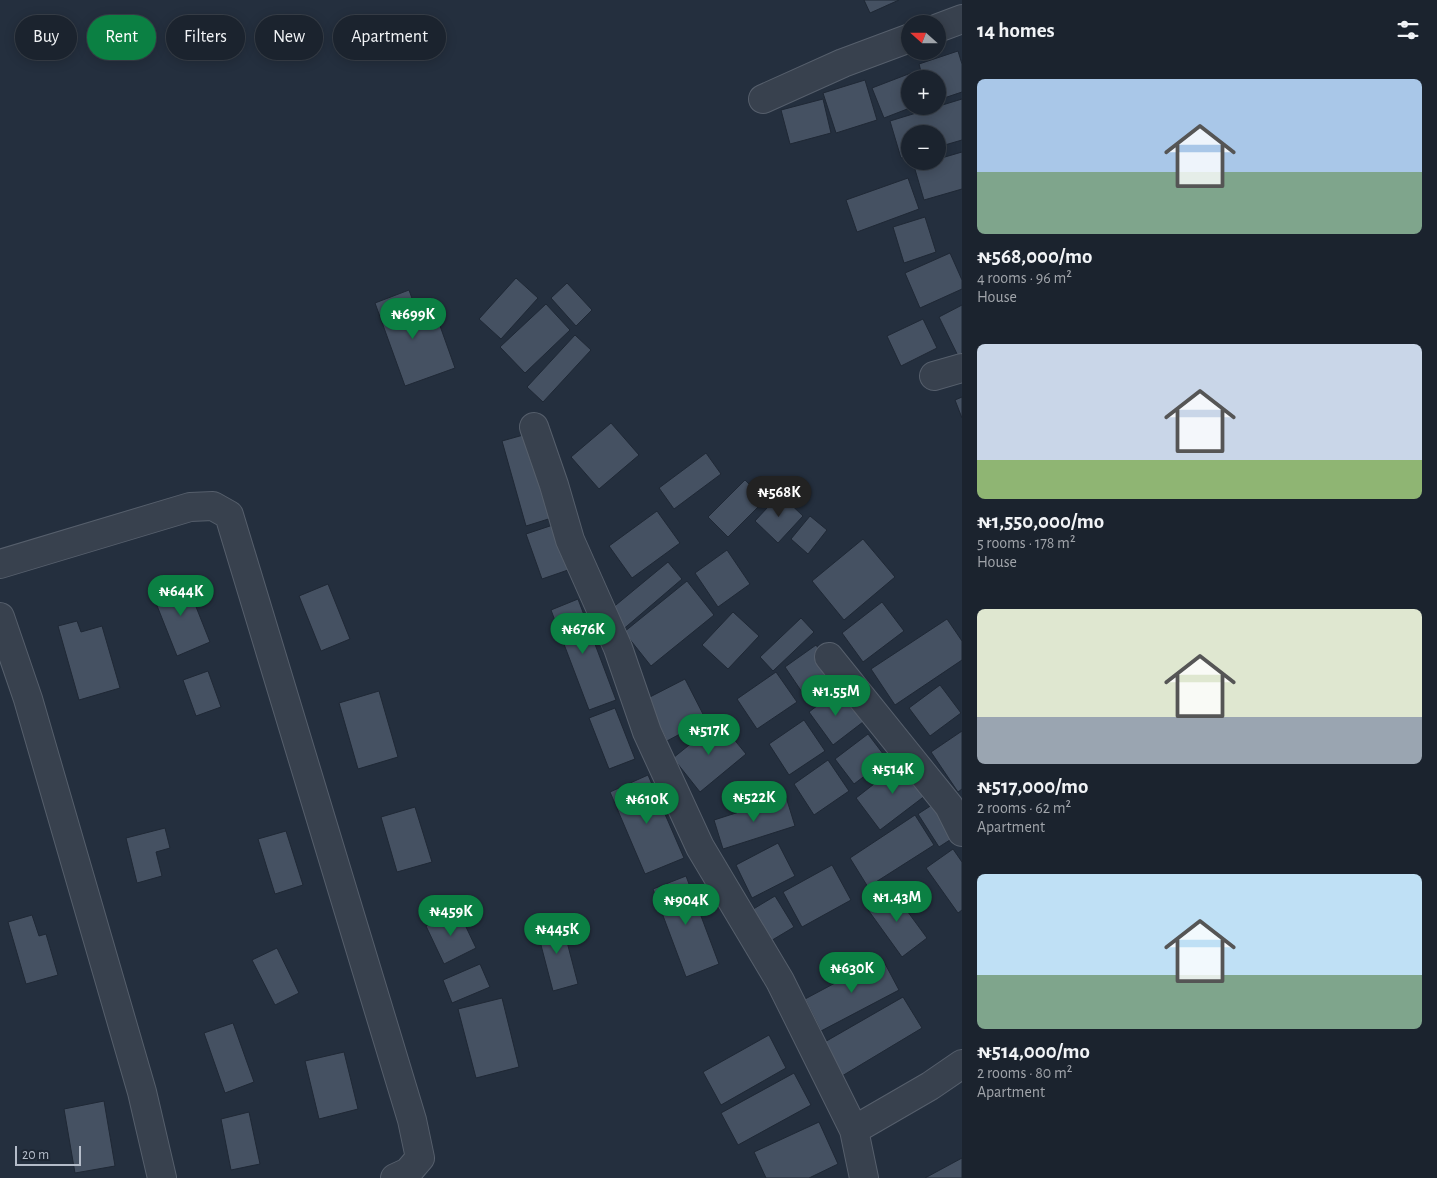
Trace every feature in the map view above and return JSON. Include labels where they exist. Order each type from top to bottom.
[{"type":"street","points":[[946,25],[962,19]]},
{"type":"street","points":[[763,99],[843,63],[901,41]]},
{"type":"street","points":[[934,376],[962,368]]},
{"type":"street","points":[[534,427],[570,540],[618,648],[647,732],[700,847],[780,981],[854,1130],[864,1178]]},
{"type":"street","points":[[0,564],[190,507],[213,506],[229,515],[412,1120],[420,1158],[408,1172],[395,1178]]},
{"type":"street","points":[[0,617],[28,699],[142,1092],[162,1178]]},
{"type":"street","points":[[829,657],[949,806],[962,832]]},
{"type":"street","points":[[854,1130],[930,1086],[962,1064]]},
{"type":"building","points":[[864,0],[899,0],[870,13]]},
{"type":"building","points":[[958,51],[962,64],[962,92],[946,97],[946,70],[921,70],[919,64],[931,60],[946,60],[946,55]]},
{"type":"building","points":[[901,77],[901,111],[884,118],[872,88]]},
{"type":"building","points":[[865,80],[877,120],[836,133],[823,93]]},
{"type":"building","points":[[823,99],[831,133],[790,144],[781,110]]},
{"type":"building","points":[[962,99],[962,140],[946,145],[946,125],[901,125],[901,158],[890,121],[910,115],[946,115],[946,104]]},
{"type":"building","points":[[962,152],[962,189],[924,200],[915,170],[946,170],[946,157]]},
{"type":"building","points":[[908,178],[919,209],[857,232],[846,200]]},
{"type":"building","points":[[925,217],[936,252],[904,263],[893,227]]},
{"type":"building","points":[[950,253],[962,280],[962,289],[920,308],[905,273]]},
{"type":"building","points":[[516,278],[538,298],[501,339],[479,319]]},
{"type":"building","points":[[567,283],[592,310],[576,326],[551,298]]},
{"type":"building","points":[[409,290],[423,329],[439,323],[455,368],[405,386],[375,303]]},
{"type":"building","points":[[546,304],[570,330],[525,373],[500,347]]},
{"type":"building","points":[[962,305],[962,361],[961,362],[939,317]]},
{"type":"building","points":[[923,319],[937,348],[901,366],[887,336]]},
{"type":"building","points":[[575,335],[591,350],[543,402],[527,387]]},
{"type":"building","points":[[962,397],[962,418],[955,400]]},
{"type":"building","points":[[611,423],[639,455],[599,489],[571,457]]},
{"type":"building","points":[[534,432],[558,516],[526,526],[502,441]]},
{"type":"building","points":[[706,453],[721,474],[674,509],[659,488]]},
{"type":"building","points":[[745,480],[765,500],[728,537],[708,517]]},
{"type":"building","points":[[780,494],[803,516],[778,543],[755,521]]},
{"type":"building","points":[[657,511],[680,543],[632,578],[609,546]]},
{"type":"building","points":[[810,516],[827,530],[808,554],[791,539]]},
{"type":"building","points":[[553,525],[568,570],[542,579],[526,534]]},
{"type":"building","points":[[863,539],[895,577],[844,620],[812,581]]},
{"type":"building","points":[[727,550],[750,584],[718,607],[695,573]]},
{"type":"building","points":[[668,562],[682,579],[620,632],[605,614]]},
{"type":"building","points":[[185,579],[210,642],[177,656],[152,593]]},
{"type":"building","points":[[687,581],[714,615],[651,666],[624,632]]},
{"type":"building","points":[[328,584],[350,639],[321,651],[299,596]]},
{"type":"building","points":[[578,599],[616,700],[589,710],[551,610]]},
{"type":"building","points":[[882,602],[904,631],[863,662],[842,633]]},
{"type":"building","points":[[733,612],[759,636],[728,669],[702,645]]},
{"type":"building","points":[[801,618],[814,632],[773,671],[760,657]]},
{"type":"building","points":[[947,619],[962,641],[962,660],[895,705],[871,669]]},
{"type":"building","points":[[77,621],[81,632],[102,626],[120,688],[79,700],[58,626]]},
{"type":"building","points":[[816,645],[836,673],[804,695],[785,667]]},
{"type":"building","points":[[208,671],[221,707],[196,716],[183,680]]},
{"type":"building","points":[[776,672],[797,702],[757,729],[737,699]]},
{"type":"building","points":[[685,679],[706,720],[667,741],[646,699]]},
{"type":"building","points":[[940,685],[961,713],[930,736],[909,708]]},
{"type":"building","points":[[839,689],[863,722],[833,745],[809,712]]},
{"type":"building","points":[[379,691],[398,757],[358,769],[339,703]]},
{"type":"building","points":[[615,708],[635,759],[609,769],[589,718]]},
{"type":"building","points":[[804,720],[825,751],[789,775],[769,744]]},
{"type":"building","points":[[719,721],[746,754],[700,792],[673,758]]},
{"type":"building","points":[[962,731],[962,789],[958,792],[931,752]]},
{"type":"building","points":[[868,734],[887,759],[854,784],[835,759]]},
{"type":"building","points":[[828,760],[849,791],[814,815],[794,784]]},
{"type":"building","points":[[905,760],[930,792],[880,830],[856,798]]},
{"type":"building","points":[[648,775],[684,858],[645,874],[610,792]]},
{"type":"building","points":[[786,797],[795,826],[723,849],[714,820]]},
{"type":"building","points":[[935,803],[956,836],[939,847],[918,814]]},
{"type":"building","points":[[415,807],[432,862],[397,872],[381,817]]},
{"type":"building","points":[[915,815],[934,845],[868,887],[850,858]]},
{"type":"building","points":[[165,828],[170,848],[156,852],[162,876],[137,883],[126,838]]},
{"type":"building","points":[[286,831],[303,885],[275,894],[258,839]]},
{"type":"building","points":[[778,843],[795,876],[752,898],[736,865]]},
{"type":"building","points":[[953,849],[962,862],[962,910],[958,913],[926,868]]},
{"type":"building","points":[[832,865],[851,900],[802,927],[783,892]]},
{"type":"building","points":[[686,876],[719,964],[686,977],[653,889]]},
{"type":"building","points":[[891,889],[927,938],[902,957],[866,907]]},
{"type":"building","points":[[775,896],[794,927],[769,942],[750,911]]},
{"type":"building","points":[[458,910],[476,948],[444,964],[426,926]]},
{"type":"building","points":[[32,915],[39,936],[46,934],[58,975],[26,984],[8,922]]},
{"type":"building","points":[[561,919],[578,984],[553,991],[536,926]]},
{"type":"building","points":[[277,948],[299,993],[275,1005],[252,960]]},
{"type":"building","points":[[882,958],[899,990],[821,1031],[805,999]]},
{"type":"building","points":[[480,964],[490,987],[452,1003],[443,980]]},
{"type":"building","points":[[903,997],[922,1028],[842,1076],[823,1043]]},
{"type":"building","points":[[502,998],[519,1067],[476,1078],[458,1009]]},
{"type":"building","points":[[233,1023],[254,1082],[225,1093],[204,1033]]},
{"type":"building","points":[[769,1035],[786,1068],[721,1105],[703,1072]]},
{"type":"building","points":[[344,1052],[358,1109],[319,1119],[305,1061]]},
{"type":"building","points":[[794,1073],[811,1105],[738,1145],[721,1113]]},
{"type":"building","points":[[104,1101],[115,1166],[75,1173],[64,1109]]},
{"type":"building","points":[[249,1112],[260,1164],[231,1170],[221,1119]]},
{"type":"building","points":[[819,1122],[838,1164],[809,1178],[766,1178],[754,1152]]},
{"type":"building","points":[[962,1158],[962,1178],[925,1178]]}]
